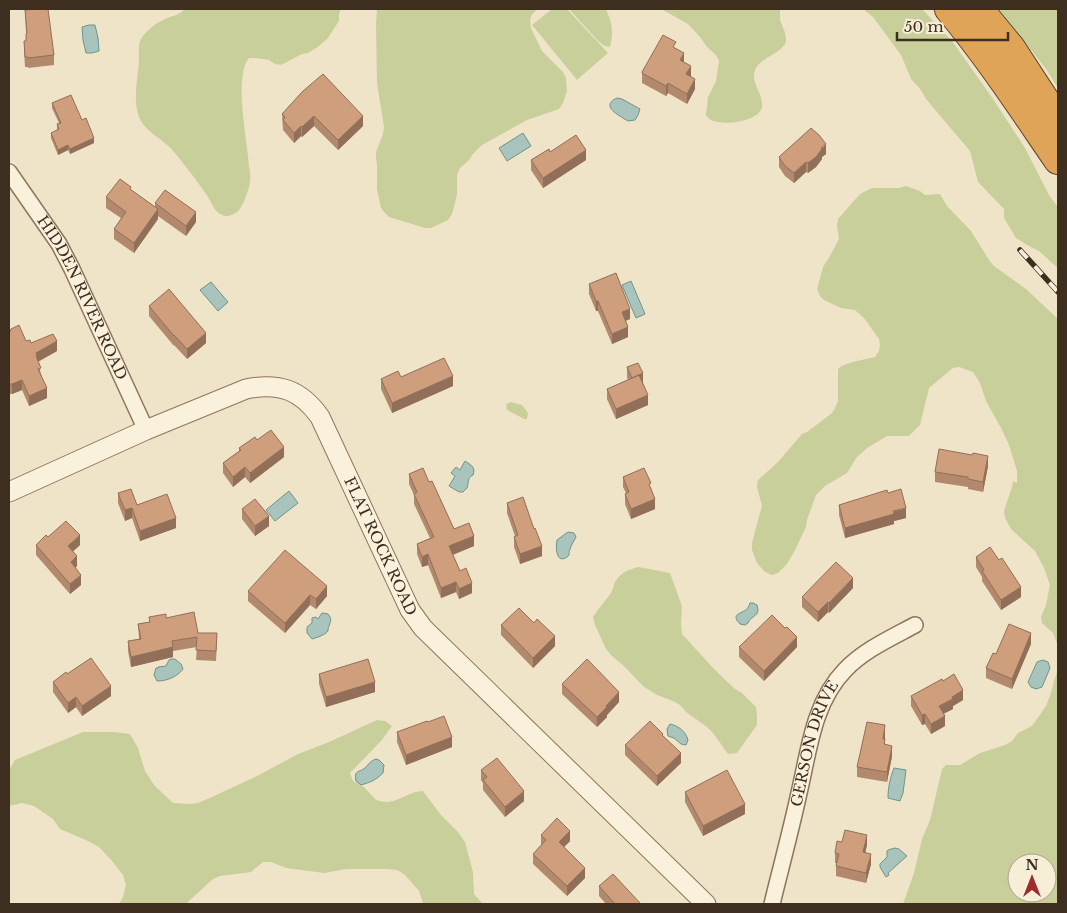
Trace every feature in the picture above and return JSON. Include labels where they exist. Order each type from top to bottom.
[{"type":"highway","points":[[949,9],[1003,78],[1058,160]]},
{"type":"highway","points":[[979,9],[1011,48],[1058,120]]},
{"type":"street","name":"HIDDEN RIVER ROAD","points":[[9,172],[59,244],[146,430]]},
{"type":"street","name":"FLAT ROCK ROAD","points":[[9,492],[146,430],[236,392],[258,386],[270,386],[288,389],[297,394],[314,409],[323,423],[410,610],[423,628],[706,904]]},
{"type":"street","name":"GERSON DRIVE","points":[[772,904],[814,728],[824,699],[845,669],[883,642],[915,625]]},
{"type":"green space","points":[[185,9],[341,9],[339,21],[328,38],[308,53],[302,54],[281,65],[269,60],[249,58],[244,67],[242,94],[250,183],[245,200],[239,210],[229,216],[219,214],[174,152],[144,126],[138,114],[136,94],[140,41],[144,34],[154,25]]},
{"type":"green space","points":[[377,9],[537,9],[531,16],[531,28],[542,51],[563,72],[566,78],[567,91],[559,109],[527,120],[482,145],[460,168],[457,175],[457,195],[452,214],[448,220],[431,228],[425,228],[389,217],[381,208],[377,189],[376,152],[384,127],[377,83]]},
{"type":"green space","points":[[552,9],[567,9],[608,53],[577,80],[532,25]]},
{"type":"green space","points":[[569,9],[606,9],[612,28],[610,47],[599,42]]},
{"type":"green space","points":[[661,9],[780,9],[780,20],[786,36],[785,44],[758,65],[755,70],[754,79],[762,102],[759,112],[748,119],[724,123],[708,118],[706,115],[708,97],[716,81],[719,61],[716,55],[688,24]]},
{"type":"green space","points":[[863,9],[922,9],[952,41],[1025,148],[1049,195],[1058,207],[1058,268],[1039,251],[1016,238],[1004,218],[1004,209],[978,182],[970,151],[926,99],[911,79],[901,55],[873,17]]},
{"type":"green space","points":[[999,9],[1058,9],[1058,88],[1046,69]]},
{"type":"green space","points":[[906,186],[925,195],[940,194],[947,206],[971,231],[994,266],[1026,289],[1058,319],[1058,646],[1053,633],[1042,623],[1041,617],[1046,605],[1050,585],[1044,568],[1035,551],[1011,529],[1005,518],[1004,511],[1013,481],[1017,483],[1017,471],[1009,445],[973,372],[959,367],[953,368],[929,388],[920,425],[909,436],[887,436],[867,448],[857,457],[847,473],[825,486],[816,495],[806,527],[794,552],[787,564],[778,573],[772,575],[765,572],[757,563],[752,550],[752,543],[762,506],[757,487],[758,480],[778,462],[802,434],[832,413],[838,401],[838,369],[850,363],[875,357],[879,351],[879,339],[864,318],[855,310],[841,308],[824,300],[817,289],[823,267],[839,239],[838,219],[860,194],[872,188],[899,188]]},
{"type":"green space","points":[[511,402],[522,405],[528,413],[527,419],[507,410],[506,404]]},
{"type":"green space","points":[[639,567],[670,573],[682,606],[682,634],[715,670],[756,707],[757,725],[737,753],[728,754],[707,727],[686,712],[680,705],[657,695],[643,686],[606,649],[593,617],[610,594],[619,576],[628,570]]},
{"type":"green space","points":[[1058,670],[1058,904],[903,904],[914,873],[922,839],[930,820],[942,769],[946,765],[960,765],[980,753],[1012,741],[1018,733],[1032,726],[1046,706]]},
{"type":"green space","points":[[377,720],[385,721],[392,726],[382,740],[350,773],[353,781],[364,787],[376,800],[383,802],[423,791],[465,842],[473,872],[474,894],[483,904],[423,904],[419,891],[404,874],[397,870],[347,869],[324,873],[286,868],[271,862],[263,862],[251,872],[220,876],[213,879],[186,904],[119,904],[126,885],[123,875],[99,847],[60,829],[53,819],[34,806],[22,803],[9,806],[9,770],[15,760],[83,732],[130,734],[138,748],[145,771],[154,785],[173,803],[190,804],[198,803],[214,796],[298,754]]},
{"type":"water","points":[[95,25],[99,51],[86,53],[82,27]]},
{"type":"water","points":[[617,98],[640,109],[635,120],[628,121],[613,111],[610,104]]},
{"type":"water","points":[[523,133],[531,146],[507,161],[499,148]]},
{"type":"water","points":[[631,281],[645,314],[636,318],[622,285]]},
{"type":"water","points":[[211,282],[228,302],[218,311],[200,290]]},
{"type":"water","points":[[465,461],[472,467],[474,472],[469,479],[467,488],[463,492],[459,492],[449,486],[455,476],[451,473],[456,467],[460,470]]},
{"type":"water","points":[[289,491],[298,503],[275,521],[266,510]]},
{"type":"water","points":[[568,532],[574,533],[576,537],[569,550],[569,555],[563,559],[557,553],[557,540]]},
{"type":"water","points":[[750,603],[757,605],[758,612],[745,625],[740,624],[736,617],[746,610]]},
{"type":"water","points":[[322,613],[328,614],[331,618],[328,631],[312,639],[307,633],[307,627],[312,623],[312,618],[316,617],[318,619]]},
{"type":"water","points":[[171,659],[175,659],[181,664],[183,669],[172,678],[157,681],[154,675],[156,668],[166,666]]},
{"type":"water","points":[[1043,660],[1048,662],[1050,668],[1042,687],[1036,689],[1031,687],[1028,682],[1037,662]]},
{"type":"water","points":[[670,724],[684,732],[688,740],[686,745],[668,736],[667,729]]},
{"type":"water","points":[[376,759],[384,765],[383,773],[373,781],[361,785],[356,781],[356,773]]},
{"type":"water","points":[[894,768],[906,770],[900,801],[888,798]]},
{"type":"water","points":[[895,848],[907,856],[886,877],[880,864],[887,857],[887,851]]},
{"type":"building","points":[[48,9],[54,55],[28,58],[25,57],[24,41],[26,41],[27,33],[25,10]]},
{"type":"building","points":[[663,35],[676,42],[673,47],[684,53],[680,60],[691,66],[686,74],[695,79],[687,94],[668,83],[666,86],[642,73]]},
{"type":"building","points":[[323,74],[363,116],[338,140],[314,116],[294,133],[283,120],[285,117],[282,114],[303,91]]},
{"type":"building","points":[[71,95],[82,120],[86,118],[94,138],[70,149],[68,145],[58,150],[51,133],[59,129],[57,124],[61,123],[52,103]]},
{"type":"building","points":[[811,128],[826,144],[821,148],[816,157],[808,163],[806,162],[794,173],[785,166],[779,157]]},
{"type":"building","points":[[576,135],[586,150],[543,178],[531,160],[549,149],[550,152]]},
{"type":"building","points":[[120,179],[131,187],[130,189],[158,209],[134,243],[114,229],[126,212],[106,197]]},
{"type":"building","points":[[165,190],[196,212],[186,226],[155,203]]},
{"type":"building","points":[[616,273],[630,309],[622,312],[628,327],[612,334],[589,284]]},
{"type":"building","points":[[169,289],[206,333],[187,349],[149,306]]},
{"type":"building","points":[[19,325],[26,341],[30,340],[31,343],[53,334],[57,341],[36,353],[41,368],[38,369],[47,388],[29,396],[22,380],[9,384],[9,334],[11,329]]},
{"type":"building","points":[[444,358],[453,376],[392,403],[381,379],[398,371],[401,377]]},
{"type":"building","points":[[638,363],[643,373],[632,378],[627,367]]},
{"type":"building","points":[[639,375],[648,395],[616,409],[607,389]]},
{"type":"building","points":[[271,430],[284,447],[250,473],[245,467],[233,477],[223,463],[241,450],[239,448],[255,437],[257,440]]},
{"type":"building","points":[[939,449],[988,456],[983,482],[968,479],[968,477],[935,472]]},
{"type":"building","points":[[423,468],[429,482],[432,481],[454,529],[469,523],[474,536],[449,546],[460,571],[466,568],[472,583],[459,589],[456,582],[441,588],[428,554],[422,557],[417,544],[434,537],[414,494],[417,492],[409,474]]},
{"type":"building","points":[[644,468],[651,483],[649,484],[655,499],[631,509],[625,494],[629,492],[623,477]]},
{"type":"building","points":[[131,489],[137,505],[167,494],[176,518],[140,531],[132,508],[125,510],[118,493]]},
{"type":"building","points":[[901,489],[906,508],[893,511],[894,514],[845,528],[839,505],[887,490],[888,493]]},
{"type":"building","points":[[523,497],[542,546],[520,554],[514,537],[518,535],[507,503]]},
{"type":"building","points":[[255,499],[269,516],[255,526],[242,509]]},
{"type":"building","points":[[66,521],[80,535],[68,546],[77,556],[71,562],[81,575],[70,584],[36,545],[46,535],[48,537]]},
{"type":"building","points":[[990,547],[999,560],[1002,558],[1021,587],[1001,600],[982,571],[984,570],[976,557]]},
{"type":"building","points":[[285,550],[327,586],[316,599],[310,595],[285,623],[248,591]]},
{"type":"building","points":[[836,562],[853,578],[818,612],[802,597]]},
{"type":"building","points":[[519,608],[534,623],[537,619],[555,636],[533,658],[501,625]]},
{"type":"building","points":[[194,612],[198,633],[217,633],[216,651],[196,650],[197,637],[172,641],[173,647],[131,657],[128,641],[141,639],[138,624],[150,622],[149,617],[166,614],[166,618]]},
{"type":"building","points":[[772,615],[797,637],[764,671],[739,647]]},
{"type":"building","points":[[1009,624],[1031,633],[1012,679],[986,668],[993,653],[996,654]]},
{"type":"building","points":[[91,658],[111,686],[82,706],[76,697],[68,703],[53,682],[66,672],[67,674]]},
{"type":"building","points":[[368,659],[375,682],[326,697],[319,674]]},
{"type":"building","points":[[587,659],[619,692],[597,717],[562,684]]},
{"type":"building","points":[[954,674],[963,690],[952,697],[953,699],[939,706],[945,716],[931,724],[925,714],[922,715],[911,696]]},
{"type":"building","points":[[444,716],[452,737],[406,755],[397,732]]},
{"type":"building","points":[[650,721],[681,753],[657,776],[625,745]]},
{"type":"building","points":[[867,722],[885,725],[884,744],[892,746],[887,772],[857,767]]},
{"type":"building","points":[[497,758],[524,791],[505,807],[483,780],[487,777],[481,770]]},
{"type":"building","points":[[727,770],[745,804],[703,826],[685,792]]},
{"type":"building","points":[[557,818],[570,831],[559,842],[585,868],[567,886],[533,854],[546,840],[541,835]]},
{"type":"building","points":[[845,830],[867,835],[863,852],[871,854],[866,873],[836,866],[839,854],[835,853],[837,841],[842,842]]},
{"type":"building","points":[[613,874],[641,904],[615,904],[599,886]]},
{"type":"railway","points":[[1020,250],[1058,292]]}]
